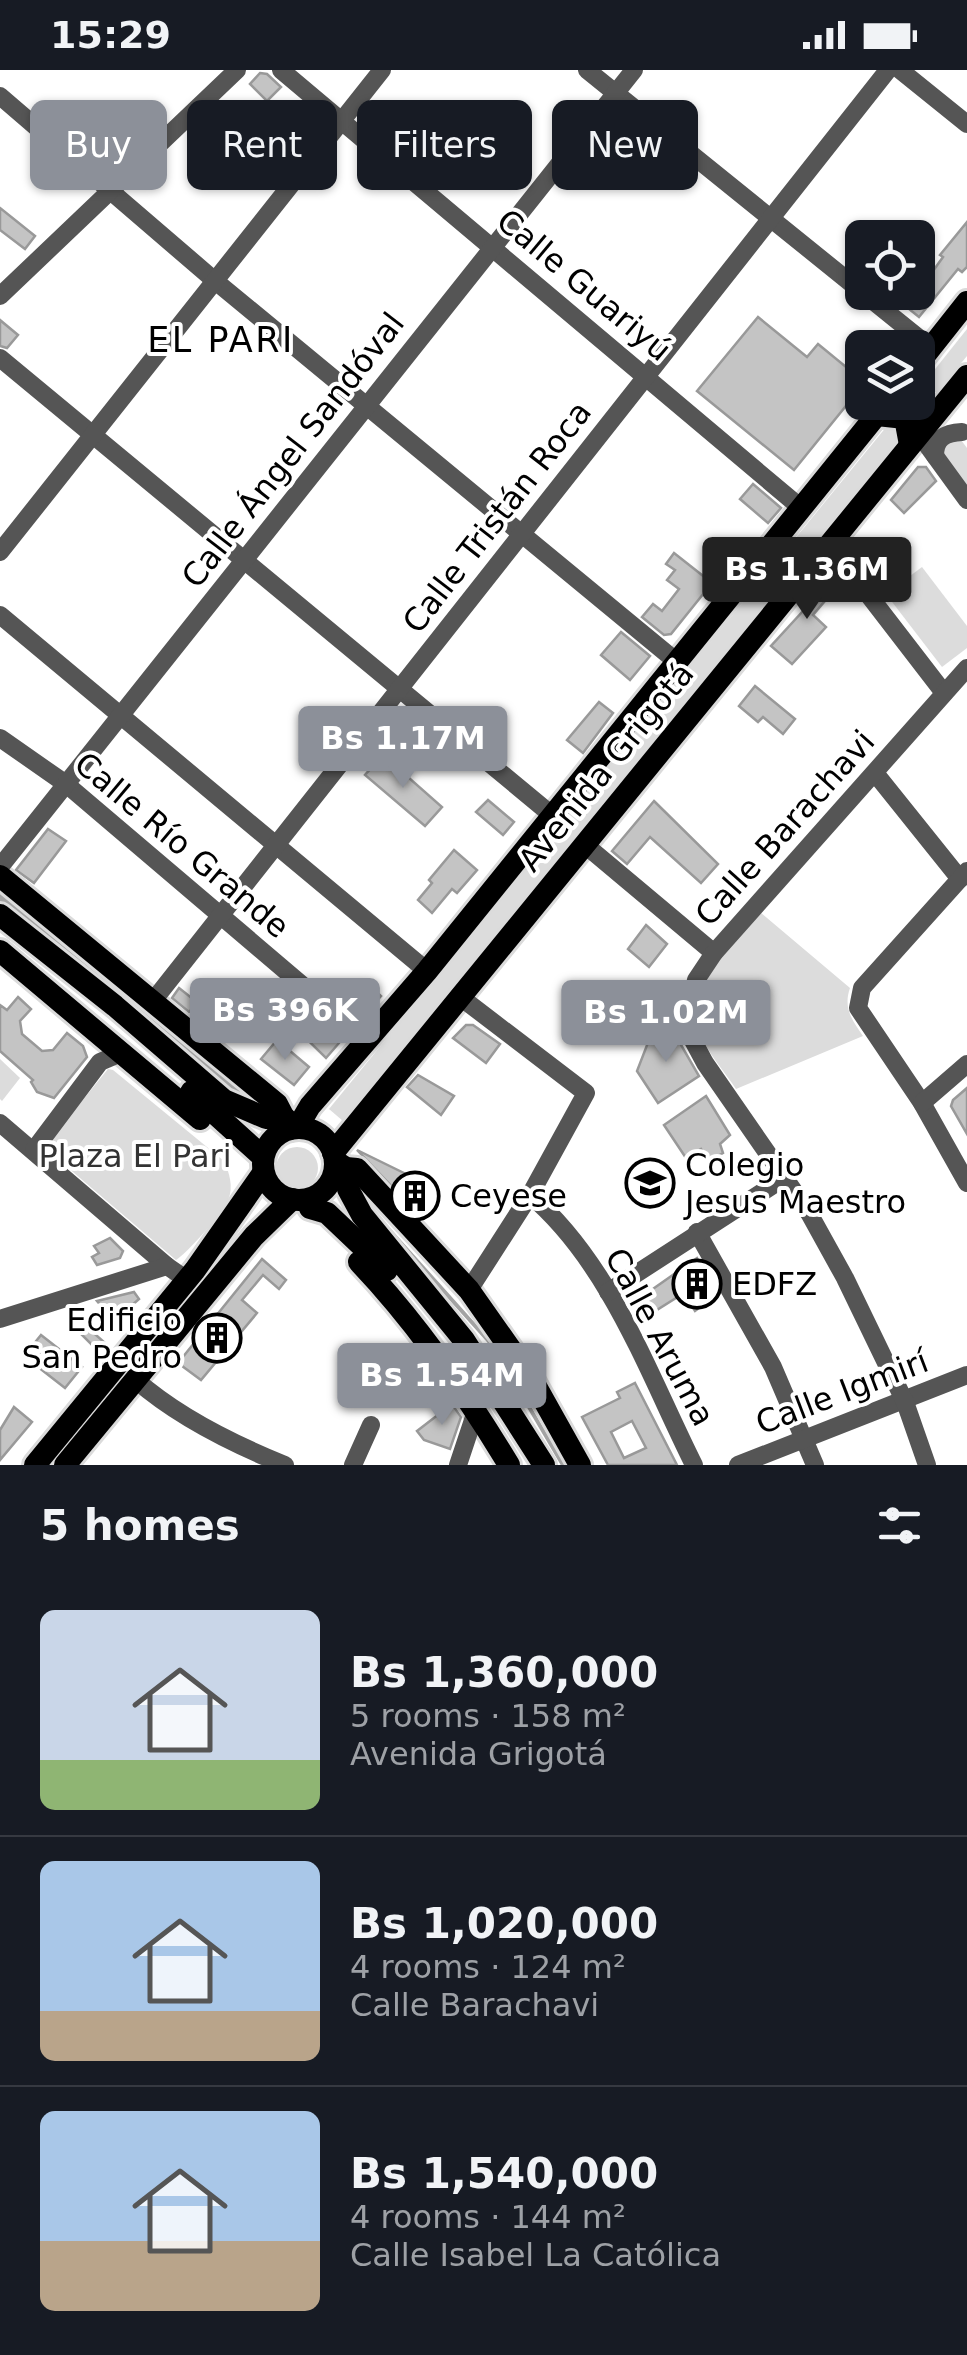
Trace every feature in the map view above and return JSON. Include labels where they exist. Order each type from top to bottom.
[{"type":"main road","points":[[935,341],[967,302]]},
{"type":"main road","name":"Avenida Grigotá","points":[[935,399],[967,376]]},
{"type":"main road","name":"Avenida Grigotá","points":[[291,1125],[427,971],[802,508],[907,420]]},
{"type":"main road","name":"Avenida Grigotá","points":[[338,1161],[458,996],[830,545],[909,420]]},
{"type":"main road","points":[[0,876],[277,1104],[291,1125]]},
{"type":"main road","points":[[1,934],[27,974],[263,1167]]},
{"type":"main road","points":[[1,934],[115,1006],[224,1100],[320,1134],[338,1161],[362,1215],[464,1340],[544,1465]]},
{"type":"main road","points":[[1,934],[106,1018],[263,1167],[274,1190],[327,1213],[348,1230],[454,1349],[528,1465]]},
{"type":"main road","points":[[35,1465],[191,1275],[263,1167],[272,1140],[291,1125]]},
{"type":"main road","points":[[65,1465],[254,1236],[318,1194],[329,1184],[338,1161]]},
{"type":"main road","points":[[338,1161],[357,1169],[469,1290],[533,1381],[580,1465]]},
{"type":"main road","points":[[302,1202],[391,1296],[448,1368],[509,1465]]},
{"type":"main road","points":[[160,1350],[150,1335],[188,1285],[191,1275]]},
{"type":"street","points":[[167,136],[237,70]]},
{"type":"street","name":"Calle Guariyú","points":[[281,70],[802,508]]},
{"type":"street","points":[[0,552],[382,70]]},
{"type":"street","points":[[587,70],[771,220],[896,330]]},
{"type":"street","name":"Calle Ángel Sandóval","points":[[0,867],[634,70]]},
{"type":"street","name":"Calle Tristán Roca","points":[[152,1000],[888,70]]},
{"type":"street","points":[[900,70],[967,124]]},
{"type":"street","points":[[0,96],[30,122]]},
{"type":"street","points":[[0,296],[109,190],[677,662]]},
{"type":"street","points":[[0,358],[554,816]]},
{"type":"street","points":[[914,420],[967,500]]},
{"type":"street","points":[[922,420],[964,436]]},
{"type":"street","points":[[935,456],[942,436],[964,436]]},
{"type":"street","points":[[830,545],[944,694]]},
{"type":"street","points":[[0,615],[427,971]]},
{"type":"street","name":"Calle Barachavi","points":[[927,1465],[905,1402],[845,1278],[809,1213],[705,1063],[690,1035],[690,1006],[696,980],[714,953],[967,668]]},
{"type":"street","name":"Calle Río Grande","points":[[0,738],[66,784],[368,1041]]},
{"type":"street","points":[[875,774],[964,874],[862,988],[858,998],[860,1015],[922,1103],[967,1183]]},
{"type":"street","points":[[584,844],[714,953]]},
{"type":"street","points":[[458,996],[586,1094],[530,1194],[469,1290]]},
{"type":"street","points":[[34,1150],[100,1062],[121,1053]]},
{"type":"street","points":[[922,1103],[967,1064]]},
{"type":"street","points":[[0,1123],[167,1266],[191,1275]]},
{"type":"street","points":[[608,1292],[784,1178]]},
{"type":"street","name":"Calle Aruma","points":[[530,1194],[552,1214],[608,1292],[694,1465]]},
{"type":"street","points":[[697,1232],[746,1315],[816,1465]]},
{"type":"street","points":[[0,1319],[167,1266]]},
{"type":"street","name":"Calle Igmirí","points":[[738,1465],[967,1375]]},
{"type":"street","points":[[136,1380],[241,1457],[286,1465]]},
{"type":"street","points":[[458,1465],[476,1411]]},
{"type":"street","points":[[353,1465],[371,1425]]},
{"type":"green space","points":[[967,329],[967,356],[937,392],[935,369]]},
{"type":"green space","points":[[895,422],[903,434],[343,1121],[329,1109],[887,426]]},
{"type":"green space","points":[[961,440],[967,448],[967,487],[944,459],[943,442]]},
{"type":"green space","points":[[922,567],[967,626],[967,648],[942,667],[886,594]]},
{"type":"green space","points":[[760,912],[850,988],[848,1008],[863,1036],[736,1089],[704,1042],[697,1023],[697,1005],[711,971]]},
{"type":"green space","points":[[0,1059],[20,1078],[2,1101],[0,1099]]},
{"type":"green space","name":"Plaza El Pari","points":[[108,1069],[224,1161],[228,1170],[231,1190],[224,1207],[176,1260],[46,1149]]},
{"type":"green space","points":[[297,1147],[312,1153],[318,1168],[312,1183],[297,1189],[282,1183],[276,1168],[282,1153]]},
{"type":"building","points":[[260,73],[267,74],[281,87],[266,100],[250,84]]},
{"type":"building","points":[[0,208],[35,236],[25,249],[0,230]]},
{"type":"building","points":[[967,222],[967,267],[962,272],[958,269],[935,297],[935,268],[943,257],[940,255]]},
{"type":"building","points":[[758,317],[807,357],[818,344],[845,366],[845,407],[794,470],[697,391]]},
{"type":"building","points":[[0,320],[18,335],[7,348],[0,346]]},
{"type":"building","points":[[918,467],[926,467],[936,481],[904,513],[891,500]]},
{"type":"building","points":[[753,484],[781,508],[768,523],[740,499]]},
{"type":"building","points":[[866,544],[883,569],[871,578],[853,555]]},
{"type":"building","points":[[674,553],[712,583],[671,634],[664,635],[642,617],[653,604],[662,611],[679,589],[667,580],[675,570],[666,564]]},
{"type":"building","points":[[830,569],[842,581],[813,615],[826,627],[792,664],[771,646],[814,599],[809,595]]},
{"type":"building","points":[[621,632],[650,656],[630,680],[601,655]]},
{"type":"building","points":[[755,686],[795,719],[783,734],[763,717],[758,722],[739,706]]},
{"type":"building","points":[[599,702],[613,713],[583,753],[567,740]]},
{"type":"building","points":[[383,755],[442,807],[425,826],[365,775]]},
{"type":"building","points":[[488,800],[514,822],[503,835],[476,812]]},
{"type":"building","points":[[654,801],[718,864],[701,883],[650,837],[627,864],[612,851]]},
{"type":"building","points":[[48,829],[66,841],[34,883],[16,870]]},
{"type":"building","points":[[454,850],[477,870],[457,893],[452,889],[432,913],[418,900]]},
{"type":"building","points":[[646,925],[667,944],[649,967],[628,949]]},
{"type":"building","points":[[369,985],[381,996],[370,1008],[358,998]]},
{"type":"building","points":[[179,988],[198,1003],[189,1012],[172,998]]},
{"type":"building","points":[[292,995],[337,1032],[339,1043],[326,1058],[278,1011]]},
{"type":"building","points":[[18,997],[31,1009],[20,1021],[22,1034],[42,1051],[53,1050],[67,1033],[83,1046],[87,1057],[54,1098],[37,1092],[33,1080],[0,1051],[0,1005],[7,1010]]},
{"type":"building","points":[[673,1022],[678,1029],[677,1038],[699,1076],[658,1103],[637,1071],[649,1040]]},
{"type":"building","points":[[466,1025],[473,1025],[500,1044],[486,1063],[453,1038]]},
{"type":"building","points":[[277,1040],[309,1067],[294,1085],[261,1059]]},
{"type":"building","points":[[418,1075],[454,1096],[441,1115],[407,1087]]},
{"type":"building","points":[[967,1088],[967,1134],[951,1106]]},
{"type":"building","points":[[706,1096],[730,1135],[720,1144],[723,1153],[709,1161],[701,1149],[686,1158],[664,1125]]},
{"type":"building","points":[[357,1150],[414,1178],[434,1201],[422,1218]]},
{"type":"building","points":[[110,1238],[123,1251],[120,1258],[97,1265],[92,1257],[99,1253],[94,1246]]},
{"type":"building","points":[[697,1258],[713,1286],[708,1288],[714,1297],[695,1311],[684,1293],[652,1313],[640,1298]]},
{"type":"building","name":"Edificio San Pedro","points":[[262,1259],[286,1280],[279,1289],[263,1275],[242,1300],[257,1313],[201,1380],[178,1363]]},
{"type":"building","points":[[134,1292],[139,1299],[114,1321],[97,1301]]},
{"type":"building","points":[[88,1328],[104,1342],[97,1350],[82,1335]]},
{"type":"building","points":[[41,1335],[82,1367],[65,1388],[24,1356]]},
{"type":"building","points":[[417,1354],[428,1369],[398,1393],[386,1378]]},
{"type":"building","points":[[635,1383],[677,1465],[608,1465],[582,1417],[620,1398],[617,1392]],"holes":[[[632,1421],[646,1448],[624,1458],[611,1432]]]},
{"type":"building","points":[[452,1404],[461,1417],[450,1449],[424,1440],[417,1431]]},
{"type":"building","points":[[14,1407],[32,1422],[0,1460],[0,1430]]},
{"type":"waterway","points":[[0,899],[61,945],[234,1091]]},
{"type":"waterway","points":[[383,1223],[494,1347],[563,1465]]},
{"type":"place","name":"Colegio Jesus Maestro","points":[[650,1183]]},
{"type":"place","name":"Ceyese","points":[[415,1196]]},
{"type":"place","name":"EDFZ","points":[[697,1284]]},
{"type":"place","name":"Edificio San Pedro","points":[[217,1338]]},
{"type":"district","name":"EL PARI","points":[[221,340]]}]
